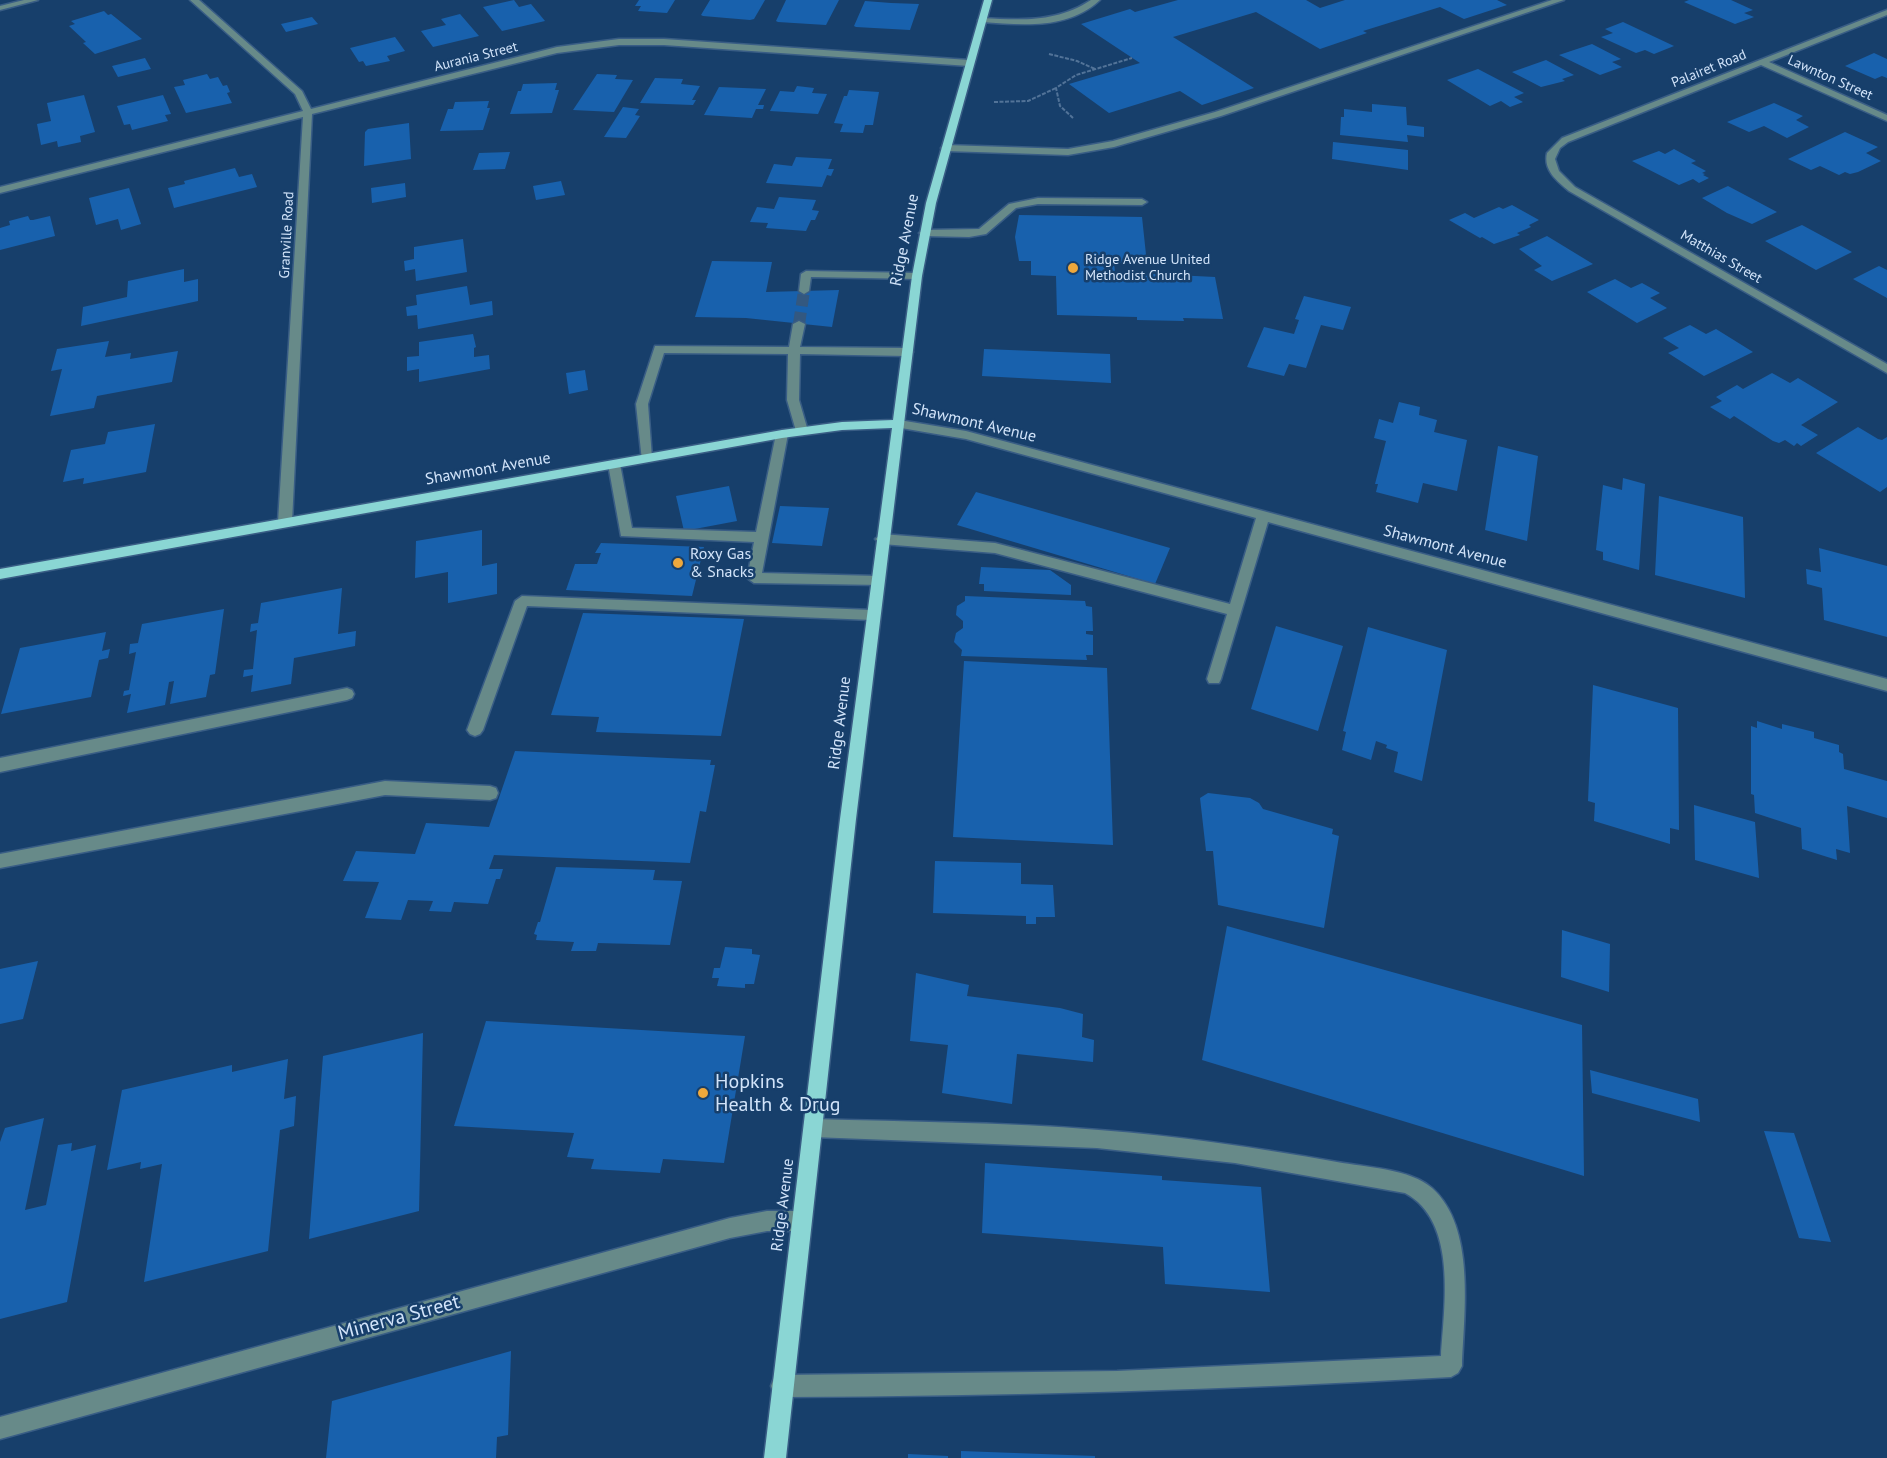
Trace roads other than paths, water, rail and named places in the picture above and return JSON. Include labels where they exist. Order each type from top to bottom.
[{"type":"main road","name":"Ridge Avenue","points":[[775,1458],[872,615],[917,276],[924,233],[988,0]]},
{"type":"main road","name":"Shawmont Avenue","points":[[0,574],[782,434],[859,424],[899,424]]},
{"type":"street","points":[[0,8],[34,0]]},
{"type":"street","points":[[194,0],[298,93],[308,112]]},
{"type":"street","points":[[982,20],[1018,22],[1049,20],[1075,13],[1096,0]]},
{"type":"street","points":[[946,148],[1052,153],[1113,144],[1218,114],[1560,0]]},
{"type":"street","name":"Palairet Road","points":[[1550,160],[1551,153],[1556,146],[1565,140],[1887,12]]},
{"type":"street","name":"Aurania Street","points":[[0,190],[557,50],[598,43],[664,42],[969,63]]},
{"type":"street","name":"Lawnton Street","points":[[1762,62],[1887,118]]},
{"type":"street","name":"Granville Road","points":[[285,522],[308,112]]},
{"type":"street","name":"Matthias Street","points":[[1550,160],[1559,179],[1572,189],[1887,369]]},
{"type":"street","points":[[924,233],[982,232],[1004,212],[1023,202],[1142,202]]},
{"type":"street","points":[[804,291],[806,274],[917,276]]},
{"type":"street","points":[[799,324],[794,351],[793,400],[802,431]]},
{"type":"street","points":[[646,458],[642,404],[659,349],[907,352]]},
{"type":"street","name":"Shawmont Avenue","points":[[899,424],[966,435],[1887,685]]},
{"type":"street","points":[[782,434],[754,578],[877,581]]},
{"type":"street","points":[[614,464],[626,533],[762,537]]},
{"type":"street","points":[[1214,679],[1264,515]]},
{"type":"street","points":[[882,539],[995,548],[1235,611]]},
{"type":"street","points":[[475,730],[522,601],[872,615]]},
{"type":"street","points":[[0,765],[347,694]]},
{"type":"street","points":[[0,861],[385,788],[490,793]]},
{"type":"street","points":[[782,1386],[938,1386],[1279,1376],[1451,1366],[1454,1283],[1451,1242],[1441,1216],[1426,1195],[1407,1184],[1235,1154],[1097,1139],[813,1128]]},
{"type":"street","name":"Minerva Street","points":[[0,1428],[730,1228],[767,1221],[801,1221]]},
{"type":"tunnel","points":[[799,324],[804,291]]},
{"type":"place","name":"Ridge Avenue United Methodist Church","points":[[1073,268]]},
{"type":"place","name":"Roxy Gas & Snacks","points":[[678,563]]},
{"type":"place","name":"Hopkins Health & Drug","points":[[703,1093]]}]
